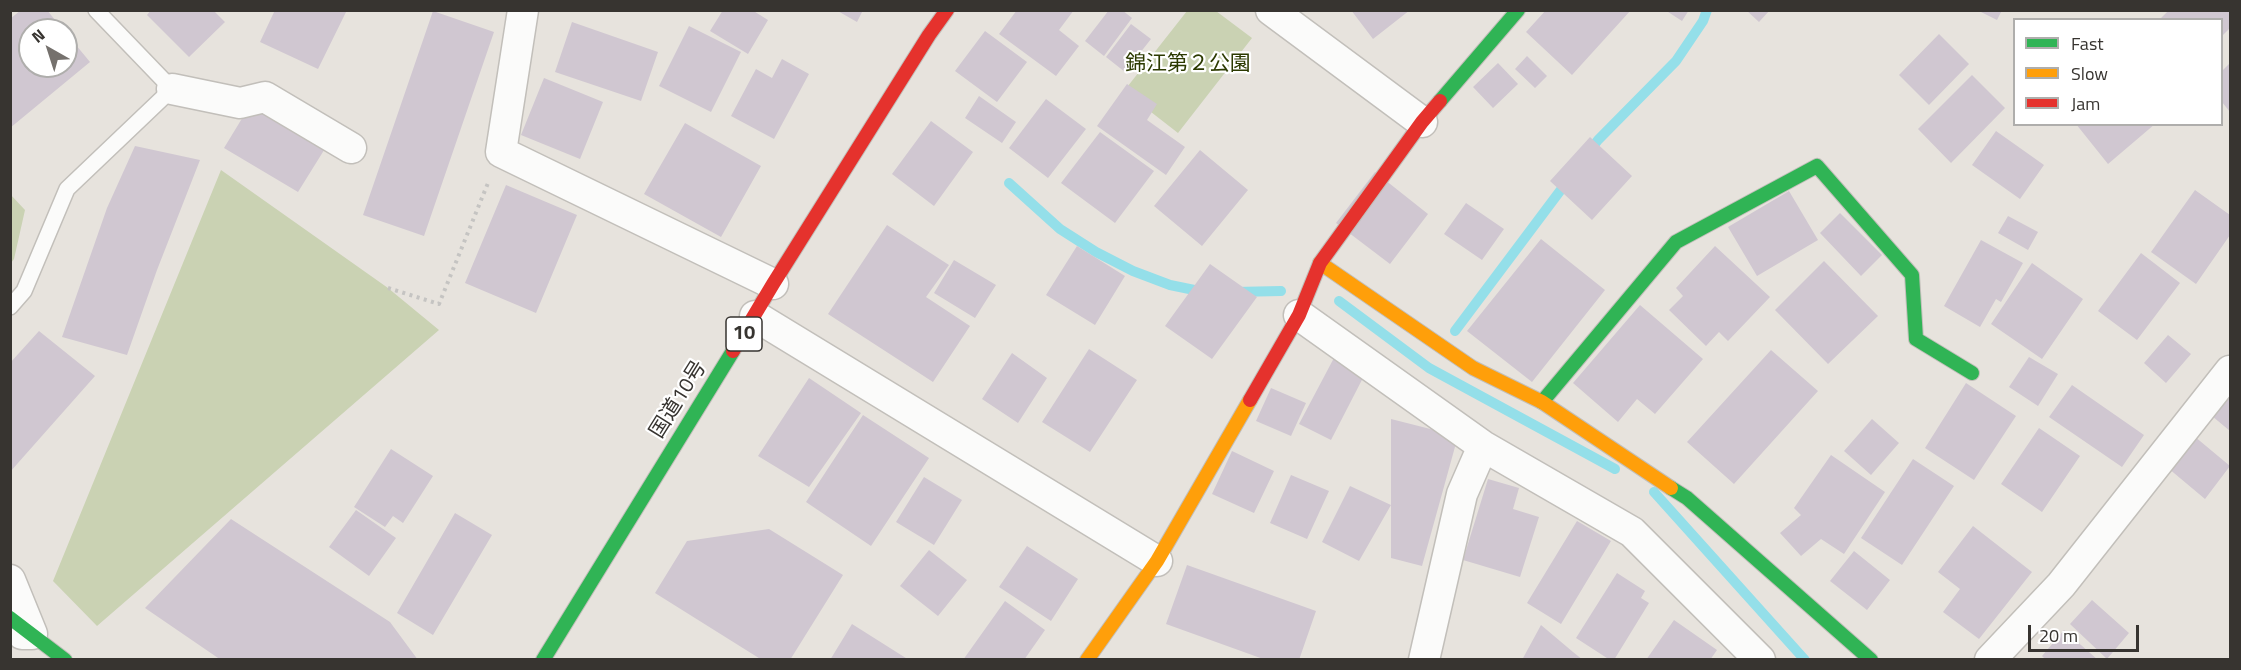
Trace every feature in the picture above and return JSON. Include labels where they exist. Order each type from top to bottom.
[{"type":"main road","name":"国道10号","points":[[543,660],[755,316],[772,284],[946,10]]},
{"type":"main road","points":[[1087,660],[1156,561],[1299,315],[1320,263],[1422,122],[1518,10]]},
{"type":"main road","points":[[1542,402],[1676,242],[1818,166],[1912,275],[1916,339],[1972,372]]},
{"type":"main road","points":[[1320,263],[1473,368],[1542,402],[1687,498],[1871,660]]},
{"type":"main road","points":[[18,628],[65,660]]},
{"type":"street","points":[[523,10],[501,152],[772,284]]},
{"type":"street","points":[[1271,10],[1422,122]]},
{"type":"street","points":[[172,89],[240,103],[265,98],[351,147]]},
{"type":"street","points":[[1299,315],[1484,446],[1632,532],[1760,660]]},
{"type":"street","points":[[755,316],[1156,561]]},
{"type":"street","points":[[1990,660],[2061,585],[2230,371]]},
{"type":"street","points":[[1424,660],[1462,494],[1484,446]]},
{"type":"street","points":[[10,580],[18,628]]},
{"type":"lane","points":[[10,307],[24,291],[67,189],[172,89],[96,10]]},
{"type":"path","points":[[388,288],[439,304],[501,152]]},
{"type":"green space","name":"錦江第２公園","points":[[1187,11],[1216,11],[1252,38],[1178,133],[1124,91]]},
{"type":"green space","points":[[221,170],[388,288],[439,330],[97,626],[53,581]]},
{"type":"green space","points":[[10,194],[25,210],[14,259],[11,263]]},
{"type":"building","points":[[21,10],[47,10],[53,18],[18,18],[18,78],[71,78],[10,128],[10,19]]},
{"type":"building","points":[[151,10],[213,10],[225,22],[189,57],[147,15]]},
{"type":"building","points":[[275,10],[347,10],[318,69],[260,42]]},
{"type":"building","points":[[723,10],[752,10],[768,20],[748,54],[710,31]]},
{"type":"building","points":[[836,10],[863,10],[857,22]]},
{"type":"building","points":[[1017,10],[1074,10],[1059,30],[1079,46],[1056,76],[999,34]]},
{"type":"building","points":[[1109,10],[1122,10],[1132,18],[1104,56],[1085,41]]},
{"type":"building","points":[[1351,10],[1410,10],[1373,39]]},
{"type":"building","points":[[1546,10],[1631,10],[1572,75],[1526,32]]},
{"type":"building","points":[[1665,10],[1689,10],[1682,21]]},
{"type":"building","points":[[1746,10],[1770,10],[1759,22]]},
{"type":"building","points":[[1977,10],[2002,10],[1997,20]]},
{"type":"building","points":[[2169,10],[2230,10],[2230,28],[2223,35],[2223,18],[2161,18]]},
{"type":"building","points":[[433,11],[494,32],[424,236],[363,215]]},
{"type":"building","points":[[572,22],[658,52],[641,101],[555,72]]},
{"type":"building","points":[[1131,24],[1151,39],[1125,72],[1106,57]]},
{"type":"building","points":[[689,26],[741,52],[711,112],[659,86]]},
{"type":"building","points":[[985,31],[1027,62],[997,102],[955,71]]},
{"type":"building","points":[[1939,34],[1969,64],[1929,105],[1899,75]]},
{"type":"building","points":[[78,48],[90,62],[78,72]]},
{"type":"building","points":[[1527,56],[1547,76],[1535,88],[1515,69]]},
{"type":"building","points":[[782,59],[809,74],[774,139],[731,116],[756,69],[772,78]]},
{"type":"building","points":[[1498,63],[1518,84],[1493,108],[1473,87]]},
{"type":"building","points":[[2230,63],[2230,112],[2223,103],[2223,70]]},
{"type":"building","points":[[1972,75],[2005,108],[1951,163],[1918,129]]},
{"type":"building","points":[[544,78],[603,102],[580,159],[521,135]]},
{"type":"building","points":[[1127,84],[1157,104],[1147,120],[1185,147],[1166,175],[1097,126]]},
{"type":"building","points":[[979,96],[1016,122],[1002,143],[965,118]]},
{"type":"building","points":[[1046,99],[1086,129],[1048,178],[1009,148]]},
{"type":"building","points":[[252,102],[326,147],[298,192],[224,148]]},
{"type":"building","points":[[931,121],[973,152],[934,206],[892,174]]},
{"type":"building","points":[[685,123],[761,166],[721,237],[644,194]]},
{"type":"building","points":[[2078,126],[2153,126],[2108,164]]},
{"type":"building","points":[[1996,131],[2044,165],[2020,199],[1972,165]]},
{"type":"building","points":[[1100,132],[1154,171],[1115,223],[1061,183]]},
{"type":"building","points":[[1590,137],[1632,176],[1592,220],[1550,181]]},
{"type":"building","points":[[135,146],[200,160],[127,355],[62,337],[107,208]]},
{"type":"building","points":[[1200,150],[1248,190],[1202,246],[1154,206]]},
{"type":"building","points":[[1375,172],[1428,214],[1390,264],[1336,223]]},
{"type":"building","points":[[506,185],[577,215],[536,313],[465,283]]},
{"type":"building","points":[[2195,190],[2230,215],[2230,235],[2196,284],[2151,252]]},
{"type":"building","points":[[1789,191],[1818,240],[1757,276],[1728,227]]},
{"type":"building","points":[[1466,203],[1504,229],[1482,260],[1444,234]]},
{"type":"building","points":[[1840,213],[1882,255],[1861,276],[1820,233]]},
{"type":"building","points":[[2008,216],[2038,232],[2028,250],[1998,233]]},
{"type":"building","points":[[887,225],[949,265],[926,297],[970,326],[933,382],[828,314]]},
{"type":"building","points":[[1541,239],[1605,290],[1532,382],[1467,331]]},
{"type":"building","points":[[1981,240],[2023,263],[2001,302],[1996,299],[1980,327],[1944,306]]},
{"type":"building","points":[[1077,246],[1125,276],[1095,325],[1046,295]]},
{"type":"building","points":[[1715,246],[1770,297],[1728,341],[1719,332],[1706,346],[1669,310],[1683,296],[1676,288]]},
{"type":"building","points":[[2141,253],[2180,283],[2137,340],[2098,311]]},
{"type":"building","points":[[954,260],[996,285],[975,318],[934,293]]},
{"type":"building","points":[[1824,261],[1878,316],[1828,364],[1775,310]]},
{"type":"building","points":[[2032,263],[2083,299],[2042,359],[1991,324]]},
{"type":"building","points":[[1210,264],[1257,297],[1212,359],[1165,326]]},
{"type":"building","points":[[1640,305],[1703,359],[1655,414],[1637,399],[1618,422],[1573,383]]},
{"type":"building","points":[[39,331],[95,376],[10,472],[10,363]]},
{"type":"building","points":[[2168,335],[2191,354],[2166,383],[2144,363]]},
{"type":"building","points":[[1089,349],[1137,380],[1090,452],[1042,422]]},
{"type":"building","points":[[1771,350],[1818,391],[1734,484],[1687,442]]},
{"type":"building","points":[[1012,353],[1047,378],[1018,423],[982,399]]},
{"type":"building","points":[[1335,356],[1366,372],[1331,440],[1299,424]]},
{"type":"building","points":[[2029,357],[2058,374],[2038,406],[2009,387]]},
{"type":"building","points":[[809,378],[861,413],[809,487],[758,456]]},
{"type":"building","points":[[2230,381],[2230,431],[2206,411]]},
{"type":"building","points":[[1966,383],[2016,416],[1974,480],[1925,448]]},
{"type":"building","points":[[2072,385],[2144,435],[2122,467],[2049,417]]},
{"type":"building","points":[[1271,388],[1306,403],[1291,436],[1256,421]]},
{"type":"building","points":[[863,415],[929,458],[871,546],[806,502]]},
{"type":"building","points":[[1391,419],[1458,436],[1422,566],[1391,558]]},
{"type":"building","points":[[1872,419],[1899,443],[1871,475],[1844,451]]},
{"type":"building","points":[[2039,428],[2080,456],[2042,512],[2001,484]]},
{"type":"building","points":[[2194,436],[2230,466],[2205,499],[2168,468]]},
{"type":"building","points":[[391,449],[433,476],[403,523],[393,516],[385,527],[354,507]]},
{"type":"building","points":[[1232,451],[1274,471],[1254,513],[1212,494]]},
{"type":"building","points":[[1831,455],[1885,492],[1844,554],[1821,539],[1801,556],[1780,533],[1801,515],[1794,508]]},
{"type":"building","points":[[1913,459],[1954,486],[1902,565],[1861,538]]},
{"type":"building","points":[[1291,475],[1329,491],[1307,539],[1270,523]]},
{"type":"building","points":[[924,477],[962,500],[934,545],[896,522]]},
{"type":"building","points":[[1488,479],[1519,488],[1513,509],[1539,517],[1520,577],[1463,560]]},
{"type":"building","points":[[1350,486],[1391,505],[1359,561],[1322,542]]},
{"type":"building","points":[[356,510],[396,538],[369,576],[329,547]]},
{"type":"building","points":[[455,513],[492,535],[433,635],[397,613]]},
{"type":"building","points":[[231,519],[390,622],[418,660],[221,660],[145,608]]},
{"type":"building","points":[[1577,521],[1611,541],[1561,624],[1527,603]]},
{"type":"building","points":[[1973,526],[2032,572],[1979,639],[1943,612],[1960,589],[1938,572]]},
{"type":"building","points":[[769,529],[843,575],[790,660],[762,660],[655,593],[687,541]]},
{"type":"building","points":[[1027,546],[1078,579],[1051,621],[999,587]]},
{"type":"building","points":[[929,550],[967,580],[938,616],[900,586]]},
{"type":"building","points":[[1854,551],[1890,580],[1867,610],[1830,581]]},
{"type":"building","points":[[1187,565],[1316,611],[1299,660],[1266,660],[1166,624]]},
{"type":"building","points":[[1617,573],[1645,591],[1641,598],[1649,603],[1614,660],[1610,660],[1576,638]]},
{"type":"building","points":[[2092,600],[2129,633],[2107,659],[2070,624]]},
{"type":"building","points":[[1005,601],[1045,630],[1024,660],[963,660]]},
{"type":"building","points":[[1674,620],[1717,650],[1710,660],[1646,660]]},
{"type":"building","points":[[852,624],[909,660],[830,660]]},
{"type":"building","points":[[1541,625],[1573,652],[1583,660],[1522,660]]},
{"type":"building","points":[[2064,630],[2098,660],[2046,660],[2042,656]]},
{"type":"waterway","points":[[1587,154],[1676,61],[1703,21],[1707,10]]},
{"type":"waterway","points":[[1455,331],[1569,179]]},
{"type":"waterway","points":[[1009,183],[1060,229],[1096,252],[1133,271],[1170,285],[1204,292]]},
{"type":"waterway","points":[[1235,292],[1281,291]]},
{"type":"waterway","points":[[1339,301],[1429,368],[1615,469]]},
{"type":"waterway","points":[[1654,492],[1805,660]]},
{"type":"traffic: fast","points":[[1440,101],[1518,10]]},
{"type":"traffic: fast","points":[[1542,402],[1676,242],[1817,166],[1912,275],[1916,339],[1972,373]]},
{"type":"traffic: fast","points":[[543,660],[733,351]]},
{"type":"traffic: fast","points":[[1671,488],[1687,498],[1871,660]]},
{"type":"traffic: fast","points":[[10,618],[65,660]]},
{"type":"traffic: slow","points":[[1320,263],[1473,368],[1542,402],[1671,488]]},
{"type":"traffic: slow","points":[[1087,660],[1157,561],[1250,400]]},
{"type":"traffic: jam","points":[[733,351],[929,35],[947,10]]},
{"type":"traffic: jam","points":[[1250,400],[1299,315],[1320,263],[1422,122],[1440,101]]}]
